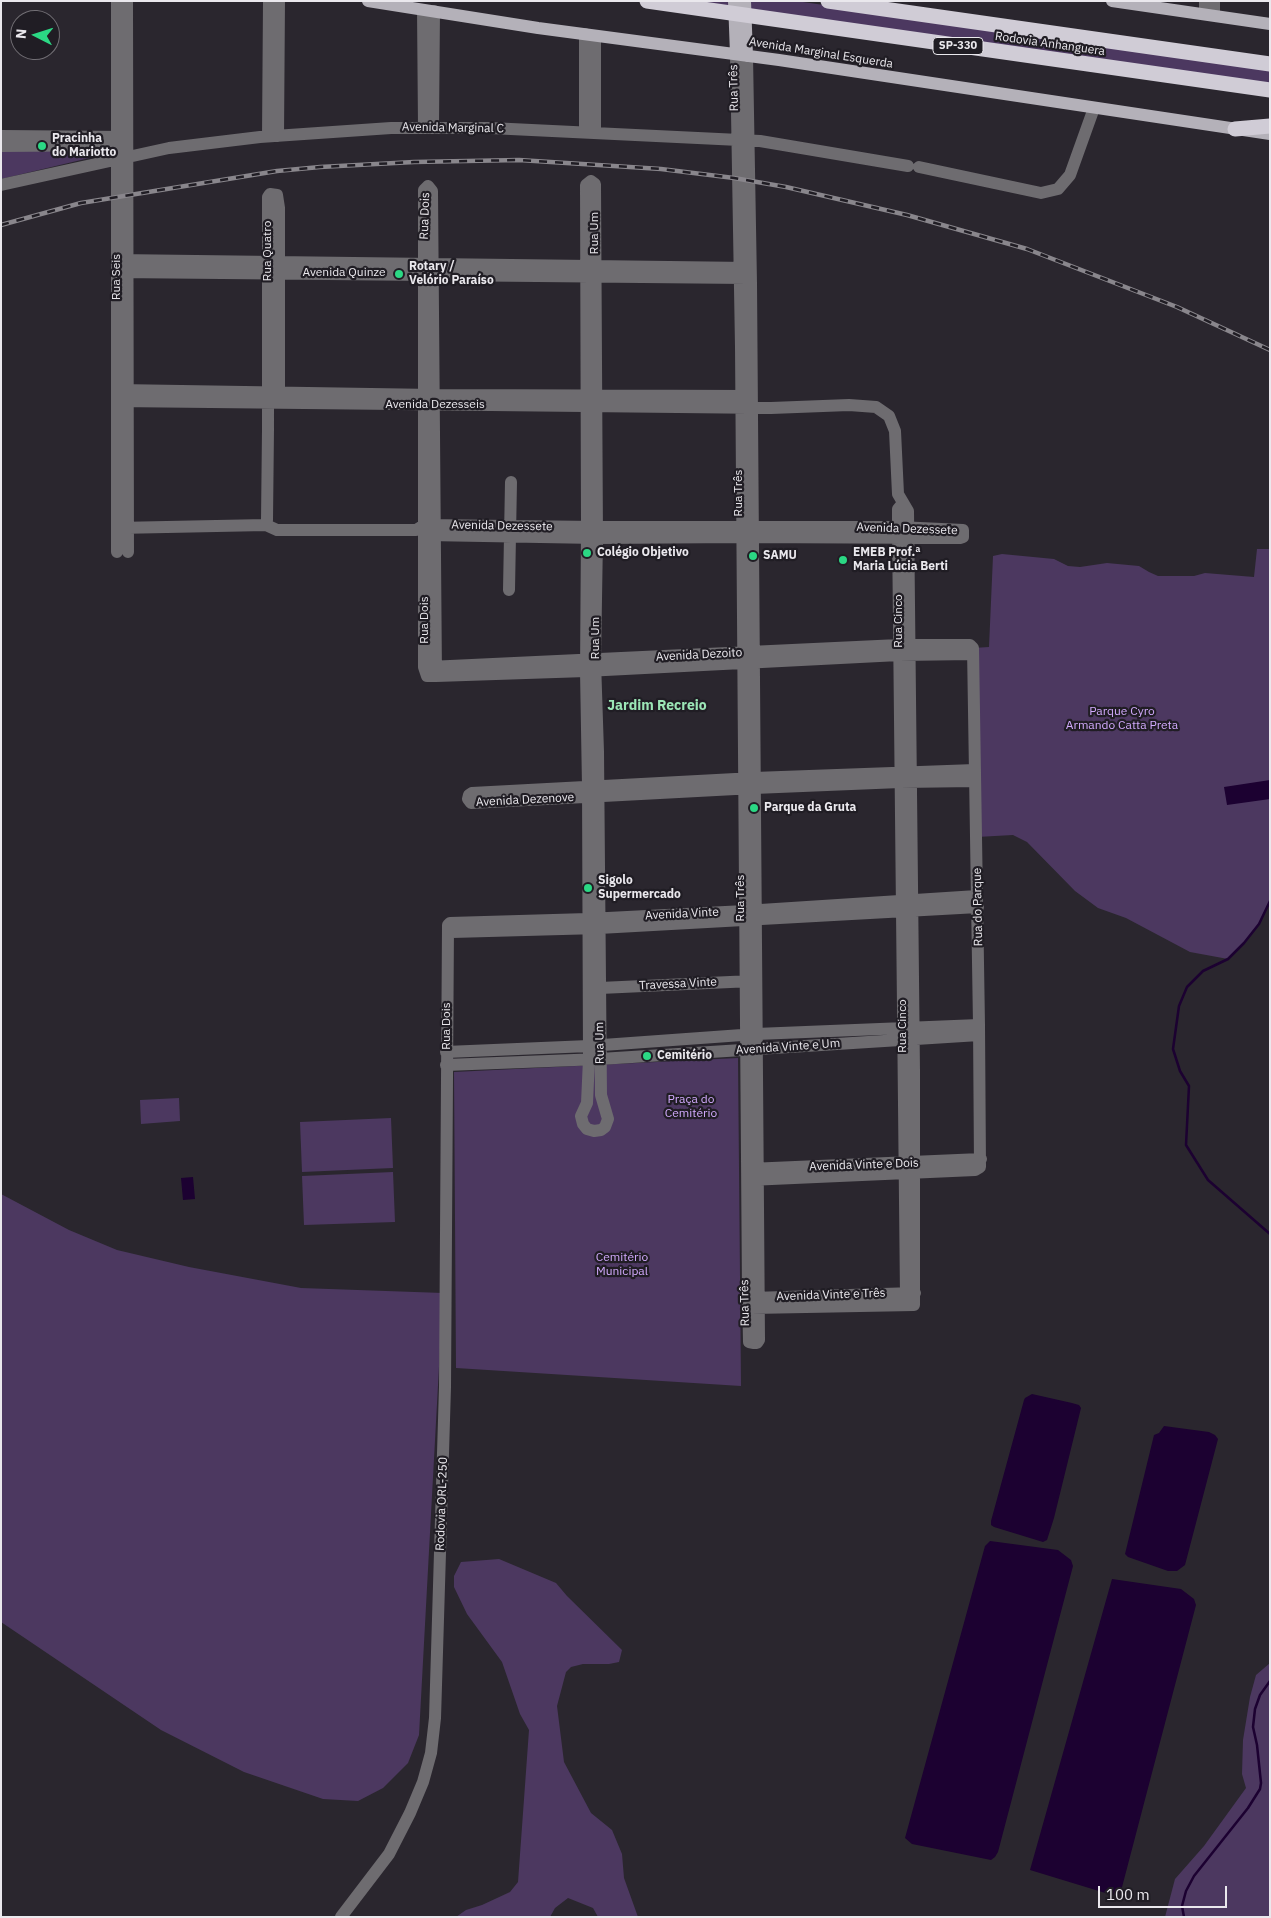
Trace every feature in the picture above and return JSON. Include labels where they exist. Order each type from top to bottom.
[{"type":"highway","name":"Rodovia Anhanguera","points":[[647,1],[1270,90]]},
{"type":"highway","name":"Rodovia Anhanguera","points":[[828,1],[1270,64]]},
{"type":"highway","points":[[1234,129],[1270,126]]},
{"type":"main road","name":"Avenida Marginal Esquerda","points":[[368,1],[1270,134]]},
{"type":"main road","name":"Rua Três","points":[[734,1],[741,39]]},
{"type":"main road","name":"Rua Três","points":[[741,55],[745,1]]},
{"type":"main road","points":[[1112,1],[1208,10],[1270,24]]},
{"type":"street","name":"Rua Seis","points":[[117,1],[122,146]]},
{"type":"street","name":"Rua Seis","points":[[122,552],[122,146],[127,1]]},
{"type":"street","points":[[269,1],[273,136]]},
{"type":"street","points":[[273,136],[280,1]]},
{"type":"street","points":[[1208,10],[1214,1]]},
{"type":"street","points":[[428,10],[428,127]]},
{"type":"street","points":[[590,35],[590,132]]},
{"type":"street","name":"Rua Três","points":[[741,55],[746,273],[754,1303]]},
{"type":"street","name":"Avenida Marginal C","points":[[1,185],[122,146],[169,148],[273,136],[428,127],[590,132],[743,140],[913,166],[1041,193],[1058,189],[1070,175],[1094,108]]},
{"type":"street","points":[[1,136],[122,146]]},
{"type":"street","points":[[1,146],[122,146]]},
{"type":"street","name":"Rua Um","points":[[591,271],[595,184],[590,182],[586,185],[591,271],[591,666],[594,1052],[601,1096],[608,1119],[605,1127],[594,1132],[587,1130],[581,1120],[587,1103],[594,1052],[600,988],[594,923]]},
{"type":"street","name":"Rua Dois","points":[[429,269],[424,190],[428,186],[432,191],[429,269],[427,530],[431,672]]},
{"type":"street","name":"Rua Quatro","points":[[266,525],[274,398],[273,208]]},
{"type":"street","name":"Avenida Quinze","points":[[122,266],[746,273]]},
{"type":"street","name":"Avenida Dezesseis","points":[[122,396],[747,402],[811,408],[850,405],[876,407],[889,416],[895,431],[898,494],[903,503]]},
{"type":"street","points":[[509,590],[510,482]]},
{"type":"street","name":"Rua Cinco","points":[[903,503],[906,504],[908,511],[903,533],[910,1299]]},
{"type":"street","name":"Avenida Dezessete","points":[[122,523],[266,525],[277,530],[903,533]]},
{"type":"street","name":"Avenida Dezoito","points":[[431,672],[904,650],[973,651]]},
{"type":"street","name":"Rua do Parque","points":[[973,651],[981,1163]]},
{"type":"street","name":"Avenida Dezenove","points":[[593,792],[472,803],[468,799],[469,795],[472,794],[593,792],[850,779],[975,776]]},
{"type":"street","name":"Avenida Vinte","points":[[447,929],[450,923],[594,923],[977,902]]},
{"type":"street","name":"Rua Dois","points":[[446,1065],[447,929]]},
{"type":"street","name":"Travessa Vinte","points":[[600,988],[750,981]]},
{"type":"street","name":"Avenida Vinte e Um","points":[[446,1052],[751,1049],[909,1034],[979,1030]]},
{"type":"street","name":"Avenida Vinte e Um","points":[[446,1065],[594,1052],[751,1034],[909,1034]]},
{"type":"street","name":"Rodovia ORL-250","points":[[341,1917],[389,1854],[423,1782],[431,1753],[435,1718],[445,1388],[446,1065]]},
{"type":"street","name":"Avenida Vinte e Dois","points":[[752,1174],[909,1168],[975,1170],[981,1163]]},
{"type":"street","name":"Avenida Vinte e Três","points":[[754,1303],[910,1299]]},
{"type":"green space","points":[[681,1],[796,1],[1270,69],[1270,85]]},
{"type":"green space","points":[[1,149],[105,150],[105,153],[1,179]]},
{"type":"green space","name":"Parque Cyro Armando Catta Preta","points":[[1257,549],[1270,549],[1270,900],[1259,924],[1228,959],[1190,952],[1126,918],[1098,908],[1075,891],[1027,842],[1013,835],[977,837],[973,648],[989,647],[993,556],[1002,554],[1054,559],[1068,566],[1080,567],[1107,563],[1139,566],[1158,576],[1194,576],[1205,573],[1254,577]]},
{"type":"green space","name":"Cemitério Municipal","points":[[738,1058],[741,1386],[456,1368],[454,1072]]},
{"type":"green space","points":[[179,1098],[180,1121],[141,1124],[140,1100]]},
{"type":"green space","points":[[391,1118],[393,1168],[302,1172],[300,1122]]},
{"type":"green space","points":[[393,1172],[395,1222],[304,1225],[302,1176]]},
{"type":"green space","points":[[1,1194],[69,1230],[117,1250],[189,1267],[301,1288],[443,1293],[419,1735],[408,1763],[383,1788],[358,1801],[323,1799],[244,1772],[161,1730],[1,1622]]},
{"type":"green space","points":[[499,1559],[556,1583],[622,1650],[619,1662],[583,1664],[571,1667],[566,1672],[557,1706],[564,1762],[591,1813],[612,1830],[622,1854],[624,1878],[638,1917],[598,1917],[593,1908],[568,1898],[555,1908],[550,1917],[456,1917],[466,1910],[510,1892],[518,1882],[529,1730],[520,1714],[502,1662],[467,1614],[454,1587],[454,1576],[461,1562]]},
{"type":"green space","points":[[1270,1663],[1270,1917],[1165,1917],[1175,1879],[1204,1846],[1246,1788],[1242,1774],[1243,1740],[1250,1697],[1256,1675]]},
{"type":"shaded area","points":[[1270,780],[1270,799],[1227,805],[1224,787]]},
{"type":"shaded area","points":[[193,1177],[195,1199],[183,1200],[181,1178]]},
{"type":"shaded area","points":[[1032,1394],[1079,1405],[1081,1408],[1054,1518],[1047,1540],[1043,1542],[991,1525],[1024,1400]]},
{"type":"shaded area","points":[[1164,1426],[1209,1432],[1218,1439],[1185,1565],[1177,1571],[1168,1571],[1128,1557],[1125,1554],[1154,1435],[1159,1433]]},
{"type":"shaded area","points":[[990,1541],[1058,1550],[1071,1560],[1073,1566],[998,1852],[991,1860],[912,1844],[905,1838],[985,1546]]},
{"type":"shaded area","points":[[1112,1579],[1181,1589],[1194,1599],[1196,1605],[1121,1891],[1119,1894],[1112,1895],[1030,1870]]},
{"type":"waterway","points":[[1270,901],[1259,924],[1244,943],[1228,959],[1203,971],[1187,987],[1179,1006],[1173,1049],[1180,1071],[1189,1086],[1186,1145],[1208,1180],[1270,1234]]},
{"type":"waterway","points":[[1184,1917],[1182,1906],[1186,1891],[1194,1876],[1248,1808],[1260,1789],[1257,1745],[1253,1727],[1255,1709],[1260,1695],[1270,1681]]},
{"type":"railway","points":[[1,225],[81,203],[277,171],[320,167],[414,162],[519,160],[661,169],[786,187],[907,215],[1027,249],[1177,307],[1270,350]]},
{"type":"place","name":"Pracinha do Mariotto","points":[[42,146]]},
{"type":"place","name":"Rotary / Velório Paraíso","points":[[399,274]]},
{"type":"place","name":"Colégio Objetivo","points":[[587,553]]},
{"type":"place","name":"SAMU","points":[[753,556]]},
{"type":"place","name":"EMEB Prof.ª Maria Lúcia Berti","points":[[843,560]]},
{"type":"place","name":"Parque da Gruta","points":[[754,808]]},
{"type":"place","name":"Sigolo Supermercado","points":[[588,888]]},
{"type":"place","name":"Cemitério","points":[[647,1056]]},
{"type":"district","name":"Jardim Recreio","points":[[657,706]]},
{"type":"park label","name":"Praça do Cemitério","points":[[691,1107]]}]
